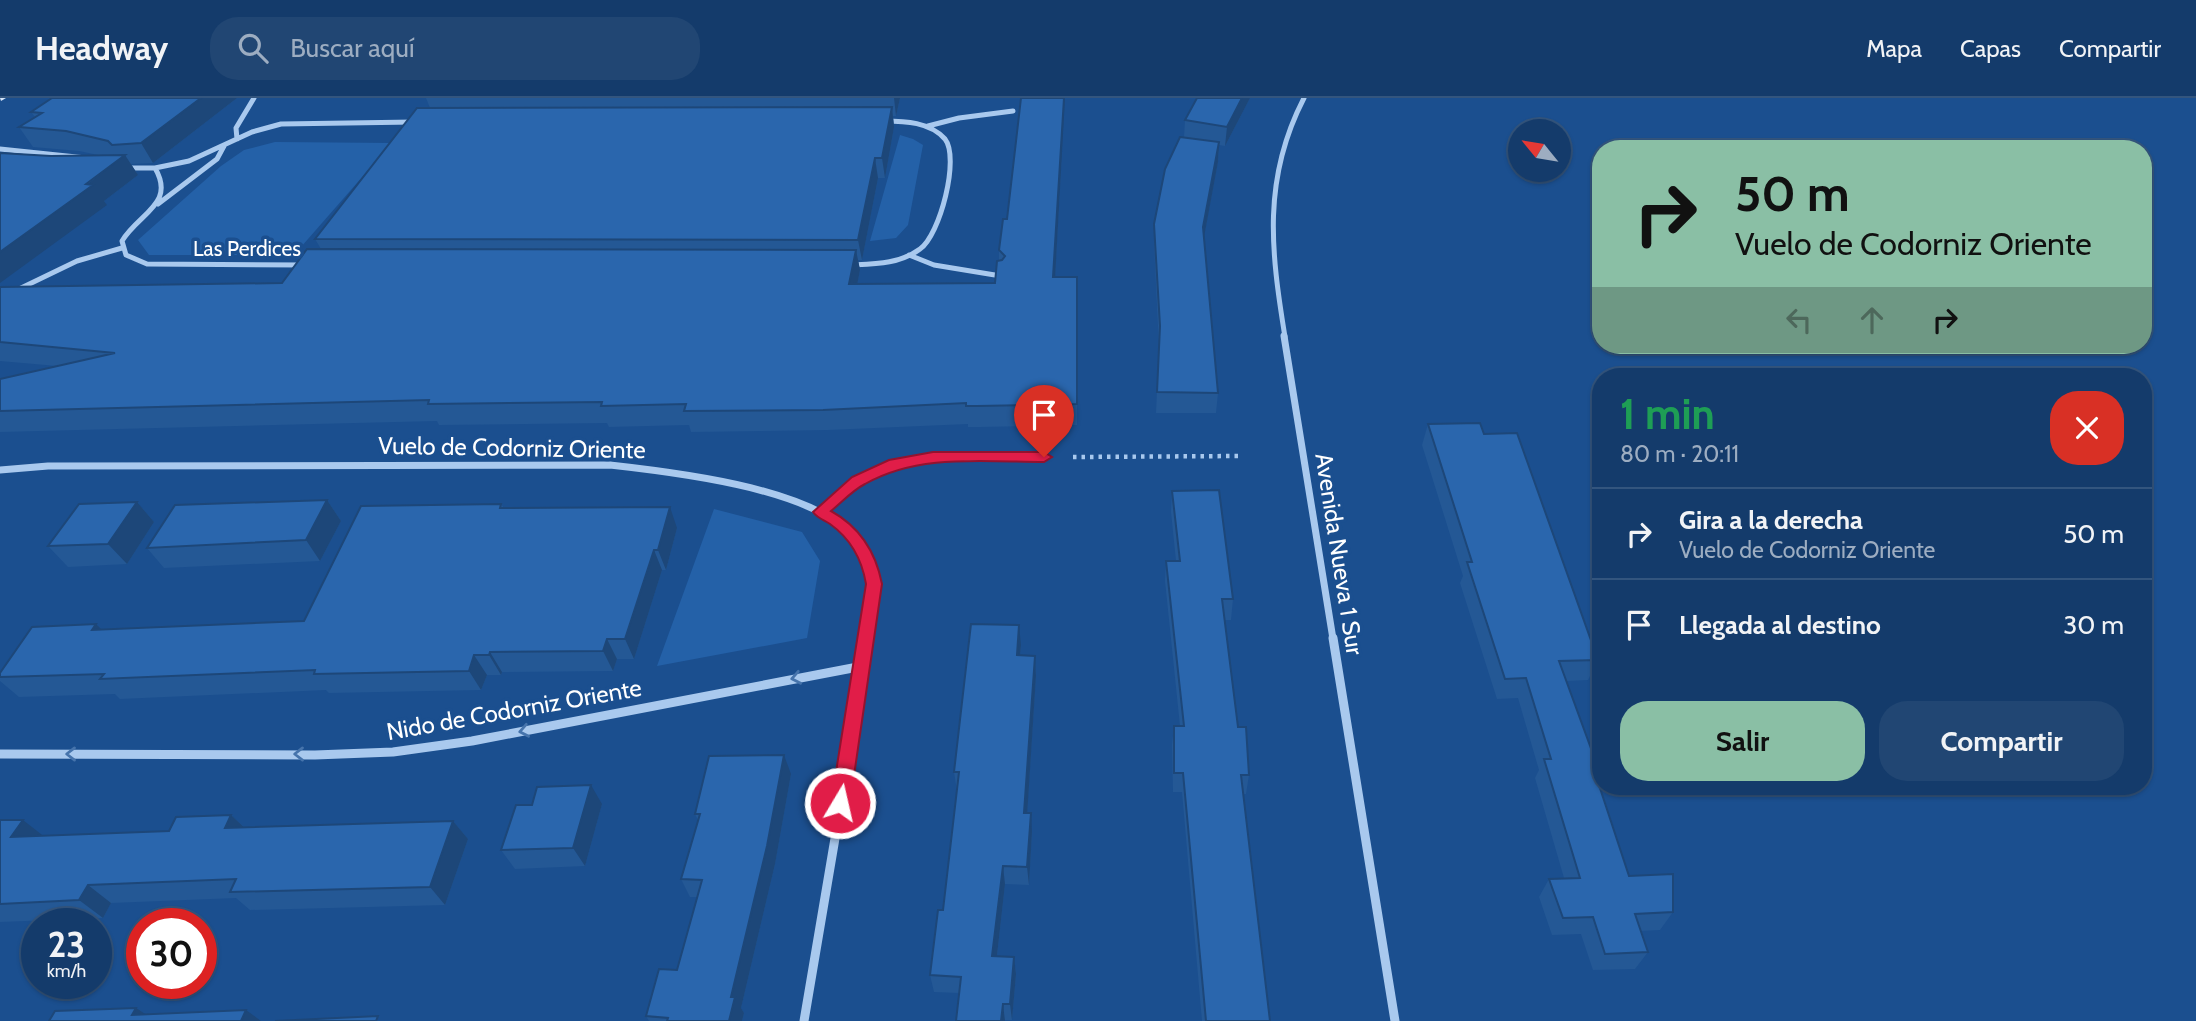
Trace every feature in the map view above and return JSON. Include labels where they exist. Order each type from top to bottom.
[{"type":"street","points":[[237,139],[236,128],[254,98]]},
{"type":"street","name":"Avenida Nueva 1 Sur","points":[[1304,98],[1288,130],[1275,173],[1271,224],[1274,272],[1395,1021]]},
{"type":"street","points":[[878,121],[927,126],[959,118],[1013,111]]},
{"type":"street","points":[[116,167],[155,168],[189,161],[269,127],[294,122],[421,122]]},
{"type":"street","points":[[848,265],[878,264],[909,256],[932,240],[942,214],[951,149],[939,132],[927,126]]},
{"type":"street","points":[[151,208],[218,159],[224,146]]},
{"type":"street","points":[[0,149],[97,160]]},
{"type":"street","points":[[16,291],[77,261],[122,248],[125,233],[151,208],[165,189],[165,182],[155,168]]},
{"type":"street","name":"Las Perdices","points":[[122,248],[134,261],[147,264],[306,265]]},
{"type":"street","points":[[909,256],[934,265],[1001,276]]},
{"type":"street","points":[[820,512],[857,481],[904,461],[933,457],[1044,457]]},
{"type":"street","name":"Vuelo de Codorniz Oriente","points":[[0,470],[48,466],[610,465],[687,475],[795,502],[820,512],[852,534],[863,548],[871,565],[874,584],[863,666],[804,1021]]},
{"type":"street","name":"Nido de Codorniz Oriente","points":[[0,754],[315,755],[393,752],[472,741],[863,666]]},
{"type":"path","points":[[1044,457],[1241,456]]},
{"type":"shaded area","points":[[900,135],[923,145],[908,225],[896,238],[870,241]]},
{"type":"shaded area","points":[[275,142],[392,143],[294,255],[149,255],[138,240],[221,166],[244,150]]},
{"type":"shaded area","points":[[714,509],[802,532],[820,561],[807,638],[657,666]]},
{"type":"building","points":[[52,98],[201,98],[141,143],[112,145],[108,141],[66,131],[19,127],[42,113],[31,112]]},
{"type":"building","points":[[1021,98],[1064,98],[1053,277],[1077,277],[1077,404],[966,406],[966,403],[823,410],[684,411],[686,404],[428,404],[429,400],[0,411],[0,379],[115,353],[0,342],[0,287],[282,283],[307,249],[856,250],[849,284],[995,283],[997,261],[1005,256],[999,250],[1003,219],[1007,219]]},
{"type":"building","points":[[1197,98],[1242,98],[1227,127],[1185,120]]},
{"type":"building","points":[[892,107],[882,158],[875,158],[858,240],[315,239],[417,108]]},
{"type":"building","points":[[1180,137],[1219,142],[1203,227],[1218,393],[1157,392],[1160,326],[1154,224],[1165,169]]},
{"type":"building","points":[[0,153],[51,156],[125,155],[86,184],[93,185],[0,252]]},
{"type":"building","points":[[1480,423],[1484,434],[1517,433],[1592,643],[1592,660],[1559,661],[1592,751],[1592,795],[1602,795],[1629,876],[1673,874],[1673,912],[1635,914],[1648,952],[1605,954],[1593,917],[1563,918],[1549,879],[1580,878],[1544,759],[1551,759],[1526,678],[1505,679],[1467,562],[1472,562],[1428,424]]},
{"type":"building","points":[[1219,490],[1233,599],[1222,599],[1238,727],[1246,727],[1249,775],[1241,775],[1270,1021],[1206,1021],[1183,773],[1174,773],[1174,726],[1184,726],[1166,561],[1180,561],[1172,491]]},
{"type":"building","points":[[327,500],[306,540],[147,548],[175,505]]},
{"type":"building","points":[[137,502],[108,544],[48,546],[79,504]]},
{"type":"building","points":[[501,504],[500,508],[670,507],[658,550],[654,550],[625,639],[607,639],[603,651],[490,652],[489,655],[474,655],[469,671],[314,674],[315,670],[100,679],[104,674],[0,677],[0,673],[32,627],[96,624],[92,630],[304,621],[361,506]]},
{"type":"building","points":[[971,624],[1019,625],[1017,655],[1035,656],[1024,813],[1031,813],[1027,867],[1003,866],[992,956],[1014,957],[1010,1004],[1003,1004],[1001,1021],[956,1021],[961,977],[930,975],[938,910],[943,910],[959,772],[954,772]]},
{"type":"building","points":[[784,755],[767,846],[731,997],[735,997],[729,1021],[667,1021],[668,1018],[646,1016],[659,969],[677,970],[702,880],[681,879],[700,814],[695,814],[709,756]]},
{"type":"building","points":[[591,785],[573,848],[501,850],[516,805],[532,805],[537,787]]},
{"type":"building","points":[[231,815],[225,828],[453,821],[430,887],[230,892],[236,879],[88,885],[79,900],[0,904],[0,820],[23,820],[11,837],[169,831],[176,817]]},
{"type":"building","points":[[136,1008],[132,1015],[246,1010],[241,1021],[49,1021],[55,1011]]},
{"type":"building","points":[[378,1016],[376,1021],[275,1021]]},
{"type":"route","points":[[840,803],[874,584],[871,565],[863,548],[838,521],[820,512],[857,481],[875,471],[913,459],[1044,457]]}]
